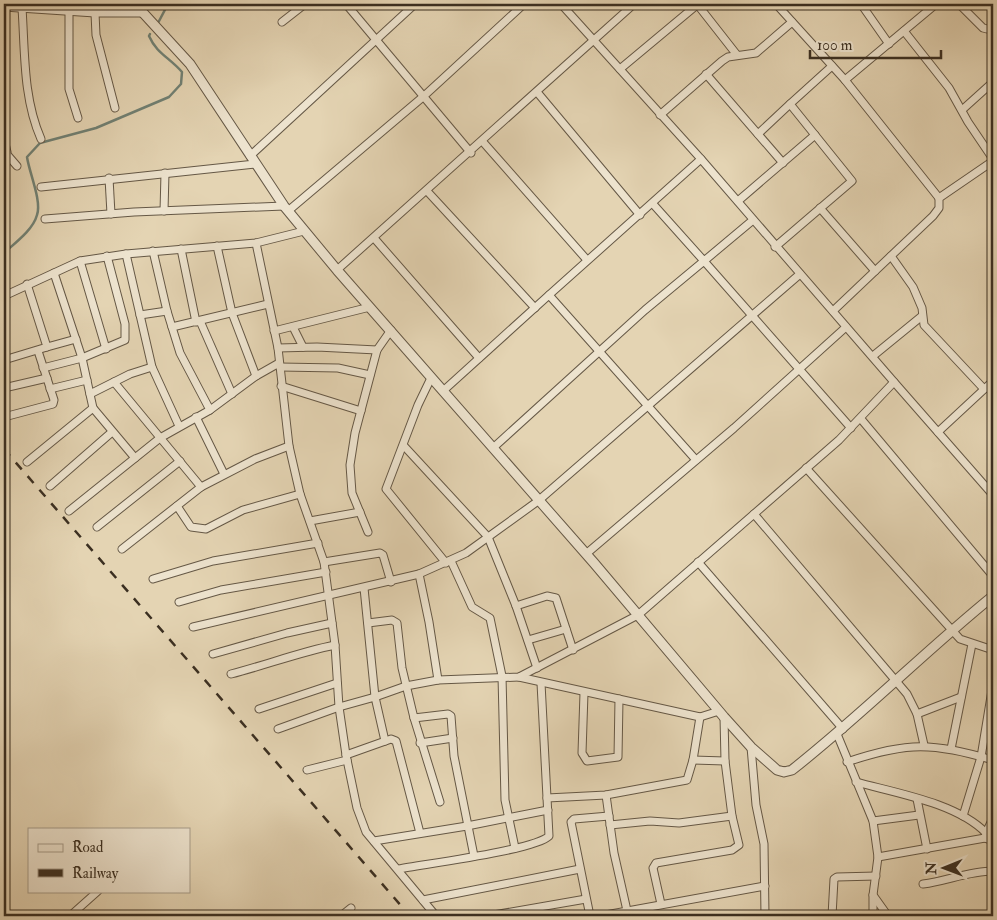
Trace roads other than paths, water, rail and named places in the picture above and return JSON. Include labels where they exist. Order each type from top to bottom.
[{"type":"street","points":[[135,4],[190,64],[252,160],[304,231],[586,554],[722,714],[751,747],[777,770],[784,772],[792,770],[840,732],[951,630],[993,596]]},
{"type":"street","points":[[282,22],[305,4]]},
{"type":"street","points":[[346,4],[471,153]]},
{"type":"street","points":[[41,187],[252,160],[374,39],[415,4]]},
{"type":"street","points":[[45,219],[164,211],[286,208],[424,96],[524,4]]},
{"type":"street","points":[[561,4],[738,201],[752,220],[874,356],[894,382],[993,495]]},
{"type":"street","points":[[337,270],[471,153],[634,4]]},
{"type":"street","points":[[620,68],[697,4],[737,55]]},
{"type":"street","points":[[861,4],[889,44]]},
{"type":"street","points":[[845,80],[936,4]]},
{"type":"street","points":[[959,4],[983,28],[987,29],[993,26]]},
{"type":"street","points":[[778,5],[845,80],[939,198],[938,208],[933,216],[833,311]]},
{"type":"street","points":[[9,6],[22,8],[33,6],[69,12],[142,13]]},
{"type":"street","points":[[22,8],[27,92],[33,121],[41,139]]},
{"type":"street","points":[[69,12],[70,89],[78,118]]},
{"type":"street","points":[[95,13],[96,35],[115,108]]},
{"type":"street","points":[[660,115],[728,57],[756,53],[792,22]]},
{"type":"street","points":[[904,31],[949,88],[968,122],[993,160],[939,198]]},
{"type":"street","points":[[758,134],[832,66]]},
{"type":"street","points":[[706,74],[783,163]]},
{"type":"street","points":[[962,110],[993,82]]},
{"type":"street","points":[[537,92],[640,215]]},
{"type":"street","points":[[776,247],[852,181],[790,104]]},
{"type":"street","points":[[738,201],[815,135]]},
{"type":"street","points":[[4,139],[5,152],[17,166]]},
{"type":"street","points":[[483,142],[587,260]]},
{"type":"street","points":[[443,390],[587,260],[653,204],[701,159]]},
{"type":"street","points":[[164,211],[165,172]]},
{"type":"street","points":[[109,178],[111,214]]},
{"type":"street","points":[[427,190],[536,308]]},
{"type":"street","points":[[653,204],[851,428]]},
{"type":"street","points":[[820,208],[875,271]]},
{"type":"street","points":[[493,448],[646,310],[752,220]]},
{"type":"street","points":[[4,296],[80,261],[126,254],[256,243],[304,231]]},
{"type":"street","points":[[374,238],[479,358]]},
{"type":"street","points":[[256,243],[278,348],[289,446],[300,494],[318,543],[326,572],[335,644],[339,707],[346,757],[357,808],[366,832],[436,916]]},
{"type":"street","points":[[217,246],[232,313],[256,376]]},
{"type":"street","points":[[181,249],[198,321],[232,394]]},
{"type":"street","points":[[153,252],[167,311],[180,353],[210,410]]},
{"type":"street","points":[[126,254],[152,367],[179,426]]},
{"type":"street","points":[[44,368],[82,358],[123,342],[126,334],[107,256]]},
{"type":"street","points":[[891,256],[913,287],[922,308],[924,325],[984,389]]},
{"type":"street","points":[[80,261],[106,349]]},
{"type":"street","points":[[54,273],[82,358],[93,408],[135,458]]},
{"type":"street","points":[[193,627],[391,582],[419,574],[448,562],[488,537],[538,501],[800,274]]},
{"type":"street","points":[[27,284],[47,347]]},
{"type":"street","points":[[549,295],[696,460]]},
{"type":"street","points":[[172,328],[268,304]]},
{"type":"street","points":[[274,331],[370,307]]},
{"type":"street","points":[[140,315],[167,311]]},
{"type":"street","points":[[874,356],[922,316]]},
{"type":"street","points":[[292,327],[303,348]]},
{"type":"street","points":[[586,554],[696,460],[846,327]]},
{"type":"street","points":[[368,532],[352,493],[350,464],[361,411],[377,350],[391,330]]},
{"type":"street","points":[[4,360],[76,339]]},
{"type":"street","points":[[278,348],[377,350]]},
{"type":"street","points":[[4,418],[53,404],[38,351]]},
{"type":"street","points":[[69,510],[160,438],[210,410],[256,376],[279,365],[338,368],[370,375]]},
{"type":"street","points":[[90,394],[152,367]]},
{"type":"street","points":[[4,388],[47,378]]},
{"type":"street","points":[[431,378],[387,484],[388,493],[448,562],[472,606],[490,618],[502,676],[504,800],[515,848]]},
{"type":"street","points":[[50,389],[86,380]]},
{"type":"street","points":[[938,432],[993,381]]},
{"type":"street","points":[[114,382],[200,487]]},
{"type":"street","points":[[519,677],[638,615],[861,419],[894,382]]},
{"type":"street","points":[[282,386],[361,411]]},
{"type":"street","points":[[27,462],[93,408]]},
{"type":"street","points":[[196,417],[224,474]]},
{"type":"street","points":[[861,419],[993,576]]},
{"type":"street","points":[[50,486],[112,432]]},
{"type":"street","points":[[122,549],[200,487],[224,474],[289,446]]},
{"type":"street","points":[[404,446],[488,537],[516,606],[537,668]]},
{"type":"street","points":[[97,527],[180,462]]},
{"type":"street","points":[[806,468],[960,639],[993,650]]},
{"type":"street","points":[[177,506],[191,527],[206,529],[243,510],[300,494]]},
{"type":"street","points":[[310,521],[360,512]]},
{"type":"street","points":[[754,514],[907,694],[917,714],[924,745]]},
{"type":"street","points":[[153,579],[213,560],[318,543]]},
{"type":"street","points":[[324,562],[380,553],[383,555],[391,582]]},
{"type":"street","points":[[698,562],[840,732],[847,762],[873,821],[878,857],[873,895],[873,916]]},
{"type":"street","points":[[179,602],[221,590],[326,572]]},
{"type":"street","points":[[419,574],[438,680]]},
{"type":"street","points":[[364,588],[375,697],[385,741]]},
{"type":"street","points":[[516,606],[552,596],[556,598],[573,650]]},
{"type":"street","points":[[368,623],[392,620],[397,622],[406,686],[420,743],[440,802]]},
{"type":"street","points":[[213,654],[287,633],[332,623]]},
{"type":"street","points":[[528,640],[566,629]]},
{"type":"street","points":[[231,674],[297,653],[335,644]]},
{"type":"street","points":[[951,749],[972,644]]},
{"type":"street","points":[[278,729],[406,686],[438,680],[502,676],[519,677],[584,693],[700,717],[722,714]]},
{"type":"street","points":[[259,709],[337,683]]},
{"type":"street","points":[[398,869],[515,848],[545,840],[549,836],[541,683]]},
{"type":"street","points":[[963,816],[981,757],[993,684]]},
{"type":"street","points":[[584,693],[582,753],[587,761],[618,757],[619,699]]},
{"type":"street","points":[[917,714],[961,696]]},
{"type":"street","points":[[414,718],[448,714],[452,720],[454,756],[474,856]]},
{"type":"street","points":[[661,904],[654,866],[656,863],[737,848],[739,838],[732,816],[722,714]]},
{"type":"street","points":[[547,798],[606,795],[687,780],[693,760],[700,717]]},
{"type":"street","points":[[420,743],[452,738]]},
{"type":"street","points":[[307,770],[385,741],[392,739],[396,741],[420,833]]},
{"type":"street","points":[[847,762],[877,752],[924,745],[951,749],[993,760]]},
{"type":"street","points":[[751,747],[756,805],[763,834],[764,916]]},
{"type":"street","points":[[693,760],[726,761]]},
{"type":"street","points":[[856,782],[918,799],[963,816],[978,824],[985,836],[993,842]]},
{"type":"street","points":[[606,795],[614,854],[628,914]]},
{"type":"street","points":[[918,799],[919,815],[926,849]]},
{"type":"street","points":[[374,841],[467,826],[548,810]]},
{"type":"street","points":[[873,821],[919,815]]},
{"type":"street","points":[[590,916],[571,822],[574,819],[609,816]]},
{"type":"street","points":[[610,824],[650,821],[679,823],[732,816]]},
{"type":"street","points":[[985,836],[993,818]]},
{"type":"street","points":[[878,857],[985,836]]},
{"type":"street","points":[[423,900],[580,869]]},
{"type":"street","points":[[923,884],[948,880],[966,874],[993,871]]},
{"type":"street","points":[[832,916],[834,879],[837,877],[876,876]]},
{"type":"street","points":[[600,916],[628,914],[661,904],[765,886]]},
{"type":"street","points":[[70,916],[97,892]]},
{"type":"street","points":[[873,895],[888,916]]},
{"type":"street","points":[[488,916],[586,899]]},
{"type":"street","points":[[341,916],[351,908]]},
{"type":"street","points":[[800,916],[814,916]]},
{"type":"waterway","points":[[158,23],[168,4]]},
{"type":"waterway","points":[[4,253],[28,231],[37,215],[37,194],[27,157],[40,143],[96,128],[169,97],[181,84],[182,72],[156,47],[149,36],[150,34]]},
{"type":"railway","points":[[4,449],[410,916]]}]
